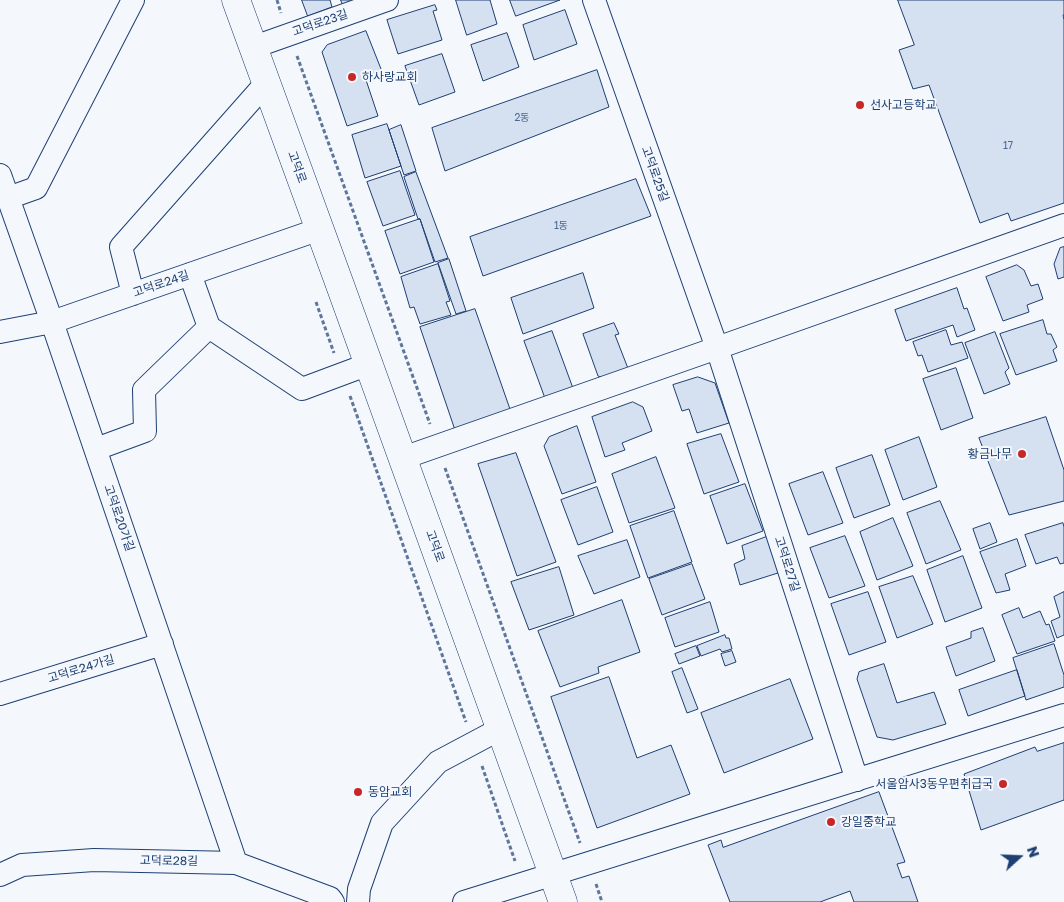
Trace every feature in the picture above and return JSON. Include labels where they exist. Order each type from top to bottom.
[{"type":"main road","name":"고덕로","points":[[236,0],[563,902]]},
{"type":"street","points":[[8,198],[36,188],[133,0]]},
{"type":"street","name":"고덕로23길","points":[[254,47],[387,0]]},
{"type":"street","name":"고덕로25길","points":[[594,0],[717,348]]},
{"type":"street","points":[[133,294],[121,247],[266,82]]},
{"type":"street","name":"고덕로20가길","points":[[0,175],[96,449],[236,863]]},
{"type":"street","points":[[403,458],[1064,225]]},
{"type":"street","name":"고덕로24길","points":[[0,332],[52,322],[320,229]]},
{"type":"street","points":[[190,274],[209,327],[302,389],[369,364]]},
{"type":"street","points":[[96,449],[145,431],[144,390],[209,327]]},
{"type":"street","name":"고덕로27길","points":[[717,348],[857,780]]},
{"type":"street","name":"고덕로24가길","points":[[0,694],[162,644]]},
{"type":"street","points":[[464,902],[1064,715]]},
{"type":"street","points":[[358,902],[359,889],[382,823],[438,762],[500,729]]},
{"type":"street","name":"고덕로28길","points":[[0,875],[22,865],[94,860],[236,863],[330,898],[333,902]]},
{"type":"path","points":[[315,300],[523,883]]},
{"type":"building","points":[[302,0],[330,0],[332,7],[308,16]]},
{"type":"building","points":[[341,0],[357,0],[343,5]]},
{"type":"building","points":[[456,0],[490,0],[497,24],[467,35]]},
{"type":"building","points":[[510,0],[560,0],[516,16]]},
{"type":"building","name":"선사고등학교","points":[[898,0],[1064,0],[1064,203],[1011,221],[1008,213],[980,223],[929,85],[913,89],[899,50],[914,45]]},
{"type":"building","points":[[435,5],[437,10],[433,11],[442,40],[398,54],[387,20]]},
{"type":"building","points":[[565,10],[577,44],[534,60],[523,25]]},
{"type":"building","name":"하사랑교회","points":[[366,31],[383,74],[366,80],[378,116],[347,126],[322,52],[327,45]]},
{"type":"building","points":[[507,33],[519,67],[483,81],[471,45]]},
{"type":"building","points":[[442,54],[455,92],[419,105],[405,66]]},
{"type":"building","points":[[597,70],[609,107],[445,171],[432,128]]},
{"type":"building","points":[[387,124],[401,166],[365,178],[352,135]]},
{"type":"building","points":[[401,125],[416,171],[404,175],[389,130]]},
{"type":"building","points":[[400,171],[415,215],[383,226],[367,182]]},
{"type":"building","points":[[416,172],[448,258],[435,262],[404,177]]},
{"type":"building","points":[[636,179],[651,216],[483,276],[470,237]]},
{"type":"building","points":[[420,219],[434,262],[400,274],[385,231]]},
{"type":"building","points":[[1064,247],[1064,277],[1058,279],[1054,264],[1060,248]]},
{"type":"building","points":[[449,259],[466,311],[456,314],[438,263]]},
{"type":"building","points":[[438,264],[450,301],[446,302],[451,315],[420,324],[414,307],[410,308],[401,277]]},
{"type":"building","points":[[1017,265],[1024,270],[1031,286],[1038,284],[1043,299],[1027,305],[1029,312],[1003,321],[986,277]]},
{"type":"building","points":[[583,273],[594,308],[523,334],[511,298]]},
{"type":"building","points":[[957,288],[964,309],[967,308],[975,330],[957,337],[953,325],[906,341],[895,310]]},
{"type":"building","points":[[475,309],[511,412],[456,433],[420,327]]},
{"type":"building","points":[[1043,320],[1047,334],[1051,334],[1057,347],[1053,350],[1057,361],[1016,375],[1000,334]]},
{"type":"building","points":[[614,323],[619,334],[615,335],[629,371],[605,379],[598,376],[583,334]]},
{"type":"building","points":[[946,330],[951,345],[962,342],[968,358],[928,372],[922,355],[918,356],[913,342]]},
{"type":"building","points":[[552,331],[574,391],[546,401],[524,341]]},
{"type":"building","points":[[995,332],[1009,368],[1005,372],[1010,384],[984,394],[965,343]]},
{"type":"building","points":[[956,368],[973,418],[941,430],[923,379]]},
{"type":"building","points":[[698,377],[715,383],[729,423],[697,433],[689,409],[682,411],[673,385]]},
{"type":"building","points":[[633,402],[643,407],[652,431],[622,443],[625,450],[605,457],[592,417]]},
{"type":"building","name":"황금나무","points":[[1046,417],[1064,470],[1064,501],[1009,515],[979,438]]},
{"type":"building","points":[[577,426],[596,482],[562,494],[544,446],[549,437]]},
{"type":"building","points":[[721,434],[739,482],[704,494],[687,444]]},
{"type":"building","points":[[919,437],[937,487],[903,500],[885,450]]},
{"type":"building","points":[[516,453],[556,562],[517,576],[478,464]]},
{"type":"building","points":[[872,455],[890,505],[854,518],[836,468]]},
{"type":"building","points":[[656,457],[675,508],[629,523],[612,474]]},
{"type":"building","points":[[823,472],[843,523],[808,535],[789,484]]},
{"type":"building","points":[[745,484],[763,531],[727,544],[710,496]]},
{"type":"building","points":[[597,487],[613,532],[578,545],[561,500]]},
{"type":"building","points":[[940,501],[961,550],[926,564],[907,513]]},
{"type":"building","points":[[674,511],[692,562],[648,578],[630,526]]},
{"type":"building","points":[[893,518],[913,566],[877,580],[860,532]]},
{"type":"building","points":[[990,523],[997,542],[980,549],[973,529]]},
{"type":"building","points":[[1063,523],[1064,563],[1060,564],[1057,557],[1036,564],[1025,535]]},
{"type":"building","points":[[769,536],[781,572],[740,585],[734,564],[745,559],[742,546]]},
{"type":"building","points":[[845,536],[865,586],[829,598],[810,548]]},
{"type":"building","points":[[1017,539],[1026,566],[1005,574],[1010,590],[996,593],[980,552]]},
{"type":"building","points":[[627,540],[640,577],[594,594],[578,556]]},
{"type":"building","points":[[963,556],[982,608],[945,622],[927,570]]},
{"type":"building","points":[[692,564],[705,599],[662,615],[649,579]]},
{"type":"building","points":[[559,567],[574,615],[529,630],[511,582]]},
{"type":"building","points":[[913,576],[933,624],[897,638],[879,587]]},
{"type":"building","points":[[868,592],[886,642],[849,655],[831,604]]},
{"type":"building","points":[[1064,592],[1064,635],[1057,638],[1051,621],[1060,617],[1054,597]]},
{"type":"building","points":[[622,600],[640,652],[598,667],[599,673],[560,687],[538,631]]},
{"type":"building","points":[[710,602],[719,632],[675,647],[665,618]]},
{"type":"building","points":[[1019,608],[1023,618],[1040,611],[1046,625],[1049,624],[1055,641],[1017,654],[1002,615]]},
{"type":"building","points":[[983,628],[995,661],[956,676],[946,647],[971,638],[971,632]]},
{"type":"building","points":[[725,635],[726,638],[729,638],[732,649],[722,652],[720,649],[701,656],[697,646]]},
{"type":"building","points":[[1054,644],[1064,675],[1064,687],[1026,700],[1013,658]]},
{"type":"building","points":[[696,646],[700,656],[679,664],[675,654]]},
{"type":"building","points":[[732,651],[736,662],[725,666],[721,654]]},
{"type":"building","points":[[884,664],[897,703],[934,692],[946,724],[893,740],[877,737],[857,679],[859,672]]},
{"type":"building","points":[[682,668],[698,709],[687,713],[672,672]]},
{"type":"building","points":[[1017,670],[1025,696],[968,716],[959,690]]},
{"type":"building","points":[[609,677],[637,758],[671,745],[690,794],[597,828],[551,697]]},
{"type":"building","points":[[790,679],[813,739],[724,773],[701,713]]},
{"type":"building","points":[[1064,743],[1064,800],[981,830],[964,774],[1035,747],[1037,751]]},
{"type":"building","name":"강일중학교","points":[[879,792],[905,862],[897,864],[902,878],[909,876],[918,902],[854,902],[850,891],[820,902],[730,902],[708,845],[721,840],[723,847]]},
{"type":"place","name":"하사랑교회","points":[[352,77]]},
{"type":"place","name":"선사고등학교","points":[[860,105]]},
{"type":"place","name":"황금나무","points":[[1022,454]]},
{"type":"place","name":"서울암사3동우편취급국","points":[[1003,784]]},
{"type":"place","name":"동암교회","points":[[358,792]]},
{"type":"place","name":"강일중학교","points":[[831,822]]}]
